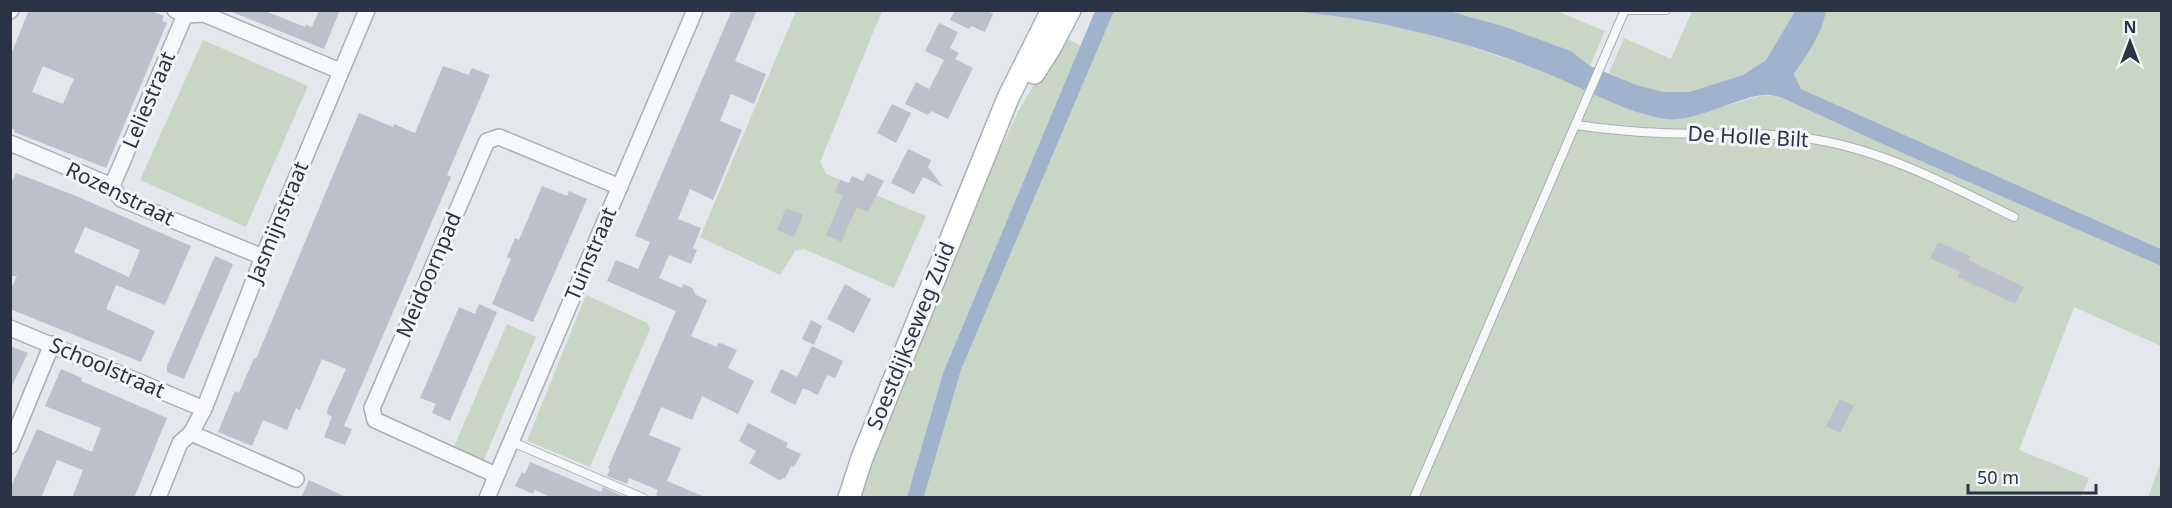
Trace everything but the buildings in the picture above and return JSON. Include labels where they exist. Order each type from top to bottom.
[{"type":"main road","name":"Soestdijkseweg Zuid","points":[[849,498],[870,437],[1008,98],[1052,10]]},
{"type":"main road","name":"Soestdijkseweg Zuid","points":[[977,176],[1070,10]]},
{"type":"street","name":"Jasmijnstraat","points":[[158,498],[180,443],[190,433],[204,409],[263,257],[367,10]]},
{"type":"street","name":"Tuinstraat","points":[[487,498],[695,10]]},
{"type":"street","points":[[180,13],[204,14],[340,71]]},
{"type":"street","name":"Leliestraat","points":[[112,186],[180,13]]},
{"type":"street","name":"Meidoornpad","points":[[496,474],[375,420],[372,408],[487,141],[499,137],[620,187]]},
{"type":"street","name":"Rozenstraat","points":[[10,143],[112,186],[121,199],[263,257]]},
{"type":"street","name":"Schoolstraat","points":[[10,328],[204,409]]},
{"type":"street","points":[[10,446],[52,344]]},
{"type":"street","points":[[190,433],[296,479]]},
{"type":"lane","points":[[1414,498],[1623,11],[1666,10]]},
{"type":"lane","name":"De Holle Bilt","points":[[1576,125],[1662,133],[1777,134],[1820,140],[1903,165],[2014,217]]},
{"type":"lane","points":[[510,441],[643,498]]},
{"type":"green space","points":[[796,11],[882,11],[820,162],[826,174],[926,216],[894,288],[804,249],[795,251],[780,275],[700,237]]},
{"type":"green space","points":[[1114,11],[1291,11],[1400,27],[1463,44],[1545,72],[1648,116],[1668,119],[1685,117],[1763,95],[1780,97],[2161,266],[2161,346],[2074,307],[2019,450],[2089,478],[2081,497],[924,498],[961,370]]},
{"type":"green space","points":[[1449,11],[1557,11],[1605,31],[1590,66],[1571,51],[1506,27]]},
{"type":"green space","points":[[1692,11],[1795,11],[1766,60],[1743,75],[1689,92],[1663,92],[1637,85],[1609,73],[1624,38],[1671,59]]},
{"type":"green space","points":[[1815,11],[2161,11],[2161,249],[1801,89],[1794,75],[1799,67]]},
{"type":"green space","points":[[1062,36],[1081,46],[943,373],[907,497],[860,498],[891,410],[981,191],[1018,112]]},
{"type":"green space","points":[[203,40],[308,86],[246,227],[140,180]]},
{"type":"green space","points":[[586,295],[647,323],[650,329],[590,467],[527,441]]},
{"type":"green space","points":[[507,324],[536,337],[483,462],[453,449]]},
{"type":"green space","points":[[2161,461],[2161,497],[2148,497]]},
{"type":"water","points":[[1095,11],[1114,11],[961,370],[924,497],[907,497],[943,373]]},
{"type":"water","points":[[1291,11],[1449,11],[1506,27],[1571,51],[1590,66],[1637,85],[1663,92],[1689,92],[1743,75],[1766,60],[1795,11],[1826,11],[1818,36],[1794,74],[1801,89],[2161,249],[2161,266],[1780,97],[1762,95],[1751,97],[1688,118],[1665,119],[1636,112],[1546,73],[1453,41],[1389,25]]}]
